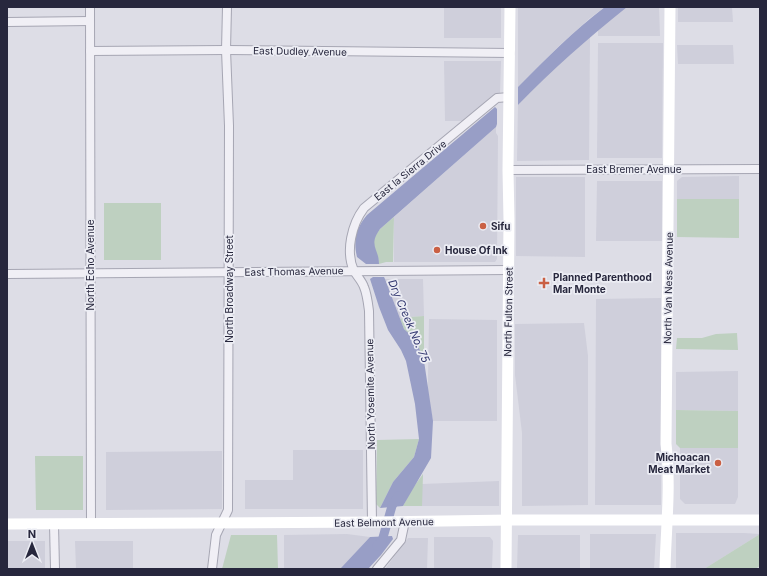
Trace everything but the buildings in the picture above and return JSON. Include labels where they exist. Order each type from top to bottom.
[{"type":"main road","name":"North Fulton Street","points":[[506,569],[510,7]]},
{"type":"main road","name":"North Van Ness Avenue","points":[[666,569],[669,465],[666,444],[670,169],[670,7]]},
{"type":"main road","name":"East Belmont Avenue","points":[[7,524],[667,519],[760,520]]},
{"type":"street","name":"North Echo Avenue","points":[[90,7],[91,524]]},
{"type":"street","name":"North Broadway Street","points":[[212,569],[216,535],[228,510],[229,133],[226,50],[227,7]]},
{"type":"street","points":[[7,22],[90,21]]},
{"type":"street","name":"East Dudley Avenue","points":[[90,50],[510,53]]},
{"type":"street","name":"East la Sierra Drive","points":[[354,270],[350,251],[351,241],[356,221],[364,208],[497,98],[509,98]]},
{"type":"street","name":"East Bremer Avenue","points":[[508,170],[760,169]]},
{"type":"street","name":"East Thomas Avenue","points":[[7,274],[354,270],[509,270]]},
{"type":"street","name":"North Yosemite Avenue","points":[[354,270],[364,286],[369,311],[374,522]]},
{"type":"street","points":[[377,569],[401,540],[402,521]]},
{"type":"street","points":[[54,524],[55,569]]},
{"type":"shaded area","points":[[444,7],[501,7],[501,38],[444,38]]},
{"type":"shaded area","points":[[518,7],[605,7],[590,18],[561,44],[518,87]]},
{"type":"shaded area","points":[[626,7],[659,7],[660,36],[598,36],[598,29]]},
{"type":"shaded area","points":[[678,7],[732,7],[733,22],[678,22]]},
{"type":"shaded area","points":[[590,36],[589,160],[517,161],[518,105],[547,74]]},
{"type":"shaded area","points":[[598,43],[663,43],[662,158],[597,158]]},
{"type":"shaded area","points":[[677,45],[733,45],[734,64],[678,64]]},
{"type":"shaded area","points":[[444,61],[501,61],[500,93],[468,121],[445,121]]},
{"type":"shaded area","points":[[496,127],[496,133],[498,136],[497,259],[495,262],[394,262],[394,217]]},
{"type":"shaded area","points":[[739,176],[739,199],[677,199],[677,181],[682,177]]},
{"type":"shaded area","points":[[516,177],[585,177],[585,257],[516,256]]},
{"type":"shaded area","points":[[597,181],[662,181],[662,241],[596,241]]},
{"type":"shaded area","points":[[385,279],[423,279],[424,316],[400,319]]},
{"type":"shaded area","points":[[661,298],[661,505],[595,505],[596,299]]},
{"type":"shaded area","points":[[429,319],[497,320],[497,421],[433,421],[428,393]]},
{"type":"shaded area","points":[[584,323],[588,356],[588,505],[522,506],[522,433],[515,375],[515,324]]},
{"type":"shaded area","points":[[738,371],[738,411],[676,410],[676,372]]},
{"type":"shaded area","points":[[680,448],[738,448],[738,497],[735,504],[685,504],[680,499]]},
{"type":"shaded area","points":[[293,450],[363,450],[363,509],[245,509],[245,480],[293,480]]},
{"type":"shaded area","points":[[222,451],[222,509],[106,510],[106,452]]},
{"type":"shaded area","points":[[499,481],[499,506],[422,506],[422,484]]},
{"type":"shaded area","points":[[676,533],[760,534],[704,569],[676,569]]},
{"type":"shaded area","points":[[347,534],[370,537],[340,569],[284,569],[284,535]]},
{"type":"shaded area","points":[[590,534],[656,534],[654,569],[590,569]]},
{"type":"shaded area","points":[[518,535],[580,535],[580,569],[517,569]]},
{"type":"shaded area","points":[[434,537],[490,537],[493,541],[492,569],[434,569]]},
{"type":"shaded area","points":[[408,538],[428,538],[427,569],[385,569]]},
{"type":"shaded area","points":[[7,541],[45,541],[45,569],[7,569]]},
{"type":"shaded area","points":[[75,541],[133,541],[133,569],[76,569]]},
{"type":"green space","points":[[677,199],[739,199],[739,238],[677,237]]},
{"type":"green space","points":[[104,203],[161,203],[161,260],[104,260]]},
{"type":"green space","points":[[394,217],[393,262],[379,264],[374,245],[375,237],[380,229]]},
{"type":"green space","points":[[424,316],[424,361],[416,340],[404,329],[400,319]]},
{"type":"green space","points":[[737,333],[738,350],[676,349],[677,338],[702,338],[716,334]]},
{"type":"green space","points":[[676,410],[738,411],[738,448],[680,448],[676,444]]},
{"type":"green space","points":[[419,439],[414,457],[393,482],[380,508],[376,504],[377,440]]},
{"type":"green space","points":[[35,456],[83,456],[83,510],[36,510]]},
{"type":"green space","points":[[423,474],[422,506],[403,506],[412,489]]},
{"type":"green space","points":[[760,534],[760,566],[755,569],[704,569]]},
{"type":"green space","points":[[231,535],[277,535],[278,569],[222,569]]},
{"type":"water","points":[[605,7],[627,7],[571,54],[518,105],[518,87],[571,35]]},
{"type":"water","points":[[495,107],[497,109],[496,127],[380,229],[374,243],[379,264],[366,264],[357,257],[355,245],[356,234],[367,215]]},
{"type":"water","points":[[373,277],[384,277],[404,329],[416,340],[424,361],[433,421],[431,458],[403,506],[380,508],[393,482],[414,457],[419,439],[415,404],[406,361],[388,330],[370,279]]},
{"type":"water","points":[[392,536],[393,539],[368,569],[340,569],[370,537]]},
{"type":"waterway","name":"Dry Creek No. 75","points":[[377,546],[382,541],[392,506],[398,496]]},
{"type":"place","name":"Sifu","points":[[483,226]]},
{"type":"place","name":"House Of Ink","points":[[437,250]]},
{"type":"place","name":"Planned Parenthood Mar Monte","points":[[544,283]]},
{"type":"place","name":"Michoacan Meat Market","points":[[718,463]]}]
